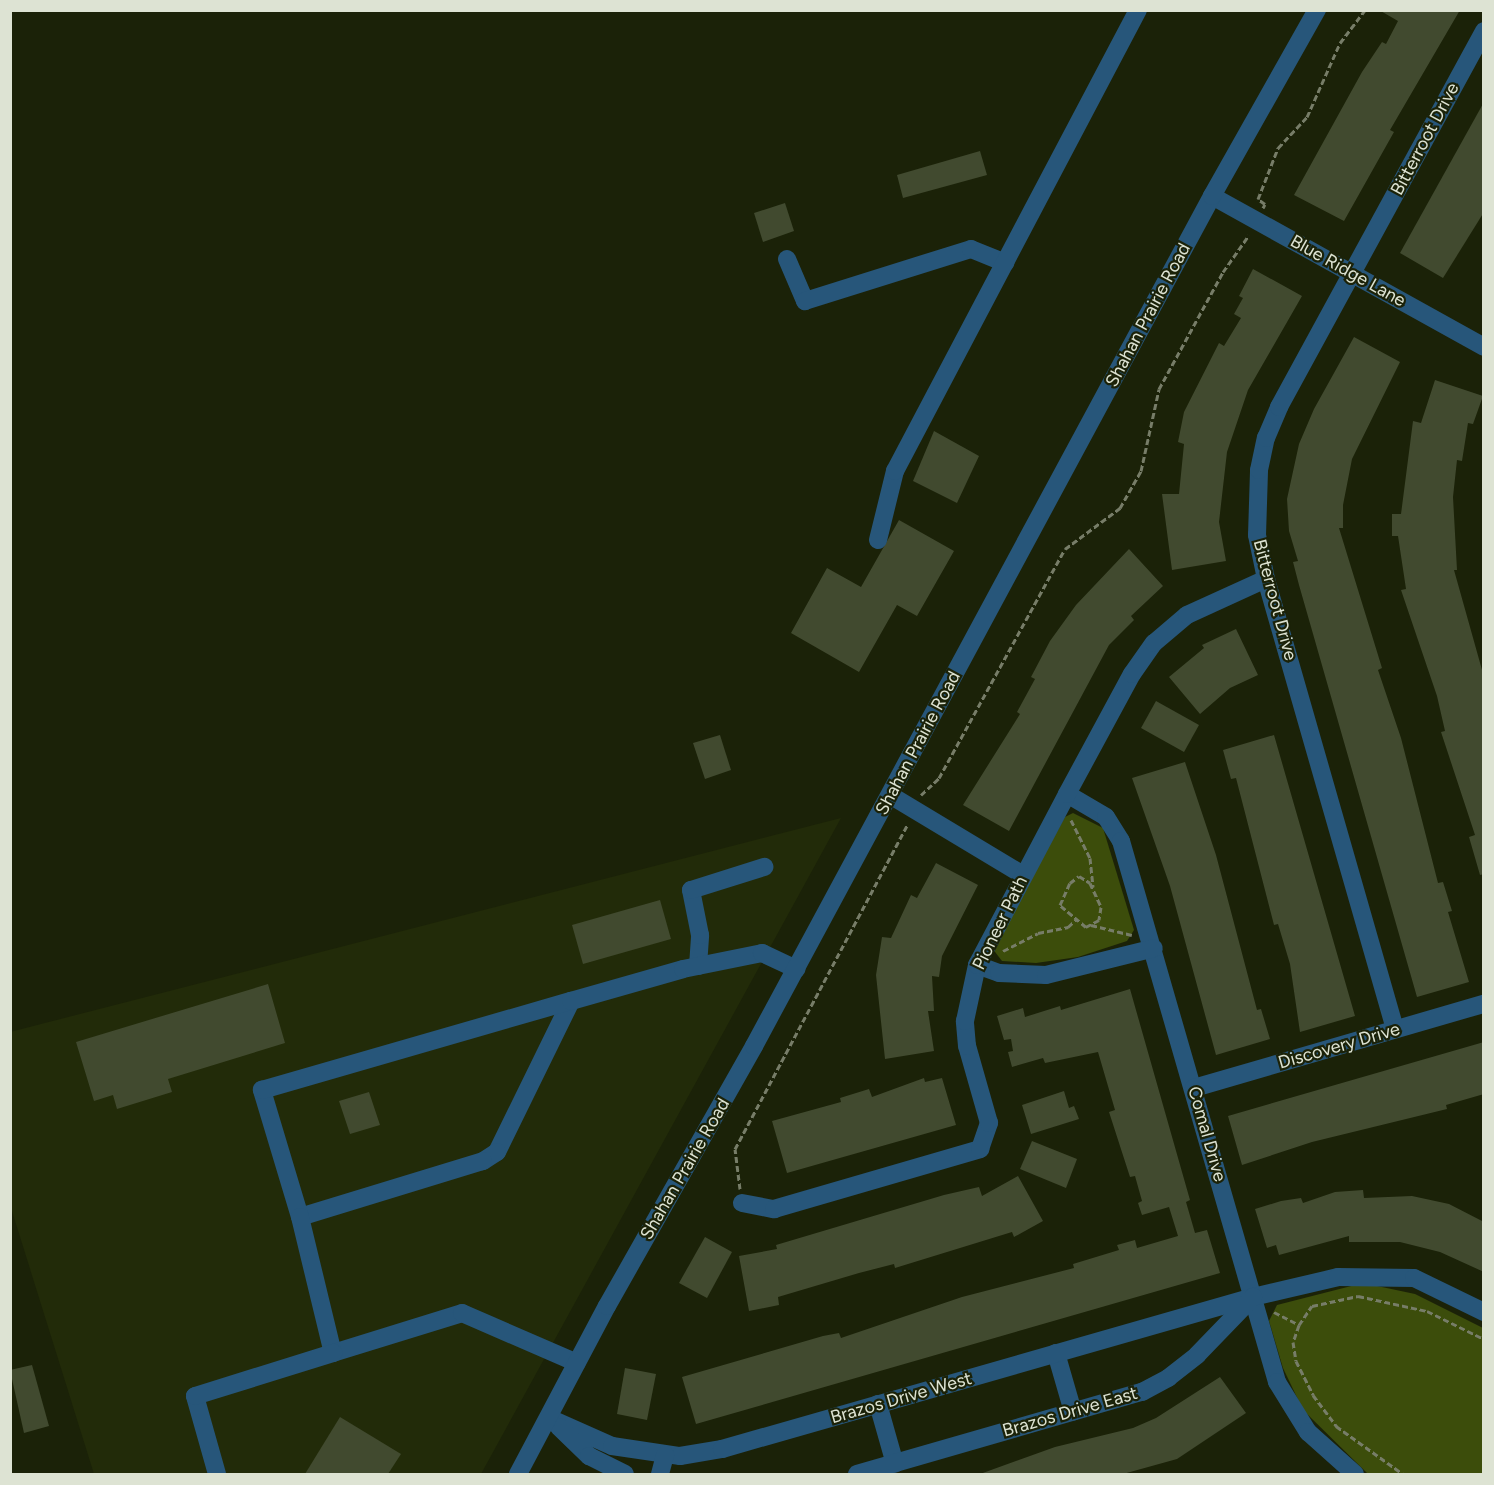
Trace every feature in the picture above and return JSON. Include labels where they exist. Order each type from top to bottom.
[{"type":"street","points":[[878,540],[896,471],[1138,10]]},
{"type":"street","name":"Shahan Prairie Road","points":[[518,1474],[577,1363],[796,969],[1212,196],[1317,10]]},
{"type":"street","name":"Bitterroot Drive","points":[[1395,1029],[1266,579],[1257,534],[1259,470],[1266,438],[1484,31]]},
{"type":"street","name":"Blue Ridge Lane","points":[[1212,196],[1484,347]]},
{"type":"street","points":[[787,259],[805,301],[971,249],[1005,263]]},
{"type":"street","name":"Pioneer Path","points":[[742,1203],[757,1209],[774,1209],[980,1149],[989,1123],[967,1046],[965,1021],[977,965],[1023,874],[1132,674],[1155,643],[1187,615],[1266,579]]},
{"type":"street","name":"Comal Drive","points":[[1066,794],[1106,817],[1115,826],[1154,948],[1276,1382],[1291,1409],[1328,1453],[1355,1474]]},
{"type":"street","points":[[890,795],[1023,874]]},
{"type":"street","points":[[698,966],[700,934],[691,891],[764,867]]},
{"type":"street","points":[[977,965],[999,973],[1046,975],[1154,948]]},
{"type":"street","points":[[333,1353],[300,1217],[262,1090],[698,966],[762,952],[796,969]]},
{"type":"street","points":[[300,1217],[483,1161],[497,1152],[570,1001]]},
{"type":"street","name":"Discovery Drive","points":[[1194,1088],[1484,1004]]},
{"type":"street","name":"Brazos Drive West","points":[[549,1418],[612,1446],[665,1455],[722,1449],[1253,1296],[1338,1277],[1377,1275],[1414,1278],[1484,1312]]},
{"type":"street","name":"Brazos Drive East","points":[[857,1474],[1142,1392],[1168,1378],[1235,1319],[1253,1296]]},
{"type":"street","points":[[218,1474],[195,1396],[462,1313],[577,1363]]},
{"type":"street","points":[[1056,1353],[1073,1412]]},
{"type":"street","points":[[878,1404],[895,1464]]},
{"type":"street","points":[[549,1418],[589,1456],[625,1474]]},
{"type":"street","points":[[660,1474],[665,1455]]},
{"type":"path","points":[[742,1203],[735,1149],[921,795],[939,777],[1065,549],[1120,508],[1141,471],[1159,389],[1265,204],[1258,199],[1278,148],[1307,117],[1340,43],[1365,10]]},
{"type":"path","points":[[1070,817],[1090,858],[1093,888],[1101,914],[1091,925]]},
{"type":"path","points":[[1093,888],[1080,876],[1070,883],[1060,905],[1086,927],[1091,925],[1133,936]]},
{"type":"path","points":[[997,953],[1048,929],[1068,927],[1077,919]]},
{"type":"path","points":[[1403,1474],[1336,1426],[1313,1395],[1296,1361],[1293,1342],[1299,1325],[1311,1306],[1358,1296],[1427,1311],[1484,1339]]},
{"type":"path","points":[[1272,1311],[1299,1325]]},
{"type":"shaded area","points":[[841,818],[481,1474],[94,1474],[11,1208],[10,1032]]},
{"type":"green space","points":[[1073,813],[1103,828],[1134,930],[1127,941],[1078,957],[1036,963],[1002,961],[992,948],[1065,817]]},
{"type":"green space","points":[[1363,1283],[1415,1294],[1483,1328],[1483,1474],[1368,1474],[1303,1410],[1283,1368],[1269,1321],[1277,1305]]},
{"type":"building","points":[[1379,10],[1460,10],[1390,130],[1394,132],[1344,221],[1294,195],[1362,72],[1382,42],[1386,44],[1398,21]]},
{"type":"building","points":[[1484,102],[1484,212],[1443,278],[1400,253]]},
{"type":"building","points":[[980,151],[987,175],[903,198],[897,175]]},
{"type":"building","points":[[785,203],[794,231],[763,242],[754,213]]},
{"type":"building","points":[[1253,269],[1302,296],[1248,390],[1227,452],[1219,522],[1226,561],[1172,570],[1162,494],[1179,494],[1184,444],[1178,442],[1184,412],[1219,343],[1224,346],[1241,318],[1234,314],[1243,298],[1239,296]]},
{"type":"building","points":[[1354,337],[1400,362],[1352,459],[1343,505],[1343,528],[1339,528],[1382,668],[1378,670],[1401,738],[1438,883],[1443,882],[1452,911],[1448,912],[1469,982],[1417,997],[1299,585],[1293,562],[1298,561],[1289,531],[1287,499],[1299,444],[1314,409]]},
{"type":"building","points":[[1435,380],[1483,396],[1473,424],[1468,423],[1462,461],[1457,460],[1453,497],[1457,570],[1454,570],[1484,677],[1484,874],[1480,875],[1469,837],[1475,835],[1441,732],[1445,731],[1437,696],[1401,590],[1406,589],[1398,536],[1392,536],[1392,514],[1401,514],[1413,421],[1421,423]]},
{"type":"building","points":[[934,431],[979,456],[957,503],[913,481]]},
{"type":"building","points":[[899,520],[954,551],[917,616],[897,605],[859,672],[791,633],[827,568],[861,587]]},
{"type":"building","points":[[1129,549],[1163,586],[1131,616],[1134,620],[1109,645],[1009,831],[963,805],[1020,714],[1017,712],[1035,679],[1031,677],[1050,641],[1076,605]]},
{"type":"building","points":[[1236,629],[1258,675],[1230,688],[1200,714],[1169,677],[1204,648],[1202,645]]},
{"type":"building","points":[[1156,701],[1199,725],[1184,752],[1141,728]]},
{"type":"building","points":[[720,735],[731,770],[705,779],[693,743]]},
{"type":"building","points":[[1274,735],[1355,1016],[1300,1032],[1290,964],[1278,924],[1274,925],[1236,778],[1231,779],[1223,750]]},
{"type":"building","points":[[1185,762],[1216,855],[1257,1010],[1261,1009],[1270,1039],[1216,1055],[1170,886],[1132,778]]},
{"type":"building","points":[[936,863],[978,885],[942,956],[939,977],[932,976],[934,1011],[928,1011],[934,1051],[885,1059],[876,975],[882,937],[891,938],[911,895],[917,898]]},
{"type":"building","points":[[660,900],[671,939],[583,964],[572,925]]},
{"type":"building","points":[[268,984],[285,1043],[168,1079],[172,1092],[117,1109],[113,1095],[94,1101],[76,1042]]},
{"type":"building","points":[[1130,989],[1190,1200],[1186,1202],[1195,1233],[1207,1230],[1220,1273],[696,1424],[682,1377],[823,1336],[839,1333],[841,1338],[962,1297],[1074,1268],[1073,1264],[1119,1250],[1117,1245],[1135,1240],[1137,1248],[1178,1236],[1169,1207],[1142,1215],[1138,1203],[1142,1201],[1135,1176],[1130,1177],[1109,1112],[1115,1110],[1098,1052],[1045,1063],[1043,1058],[1012,1067],[1008,1052],[1013,1051],[1011,1039],[1004,1040],[997,1016],[1023,1008],[1025,1017],[1060,1006],[1061,1010]]},
{"type":"building","points":[[1484,1042],[1484,1094],[1446,1105],[1447,1109],[1312,1142],[1242,1165],[1228,1116]]},
{"type":"building","points":[[924,1078],[925,1082],[942,1078],[956,1125],[787,1173],[772,1121],[841,1102],[840,1098],[869,1089],[872,1097]]},
{"type":"building","points":[[1064,1091],[1069,1108],[1074,1106],[1079,1119],[1031,1134],[1022,1105]]},
{"type":"building","points":[[369,1092],[380,1125],[350,1134],[339,1101]]},
{"type":"building","points":[[1032,1141],[1077,1159],[1066,1188],[1020,1169]]},
{"type":"building","points":[[1018,1176],[1043,1221],[1014,1237],[1012,1232],[895,1268],[894,1264],[859,1273],[778,1297],[779,1305],[749,1311],[739,1256],[777,1249],[776,1245],[944,1195],[979,1187],[982,1196]]},
{"type":"building","points":[[1363,1190],[1364,1198],[1412,1196],[1449,1204],[1484,1222],[1484,1272],[1440,1252],[1400,1242],[1349,1242],[1349,1236],[1279,1255],[1276,1245],[1267,1248],[1255,1209],[1281,1201],[1301,1198],[1303,1203],[1335,1192]]},
{"type":"building","points":[[705,1237],[732,1252],[707,1298],[679,1283]]},
{"type":"building","points":[[32,1365],[49,1426],[24,1433],[10,1370]]},
{"type":"building","points":[[625,1368],[656,1374],[647,1420],[617,1414]]},
{"type":"building","points":[[1220,1377],[1246,1413],[1177,1459],[1123,1474],[980,1474],[1055,1447],[1133,1428],[1156,1418]]},
{"type":"building","points":[[340,1417],[401,1454],[388,1474],[305,1474]]}]
